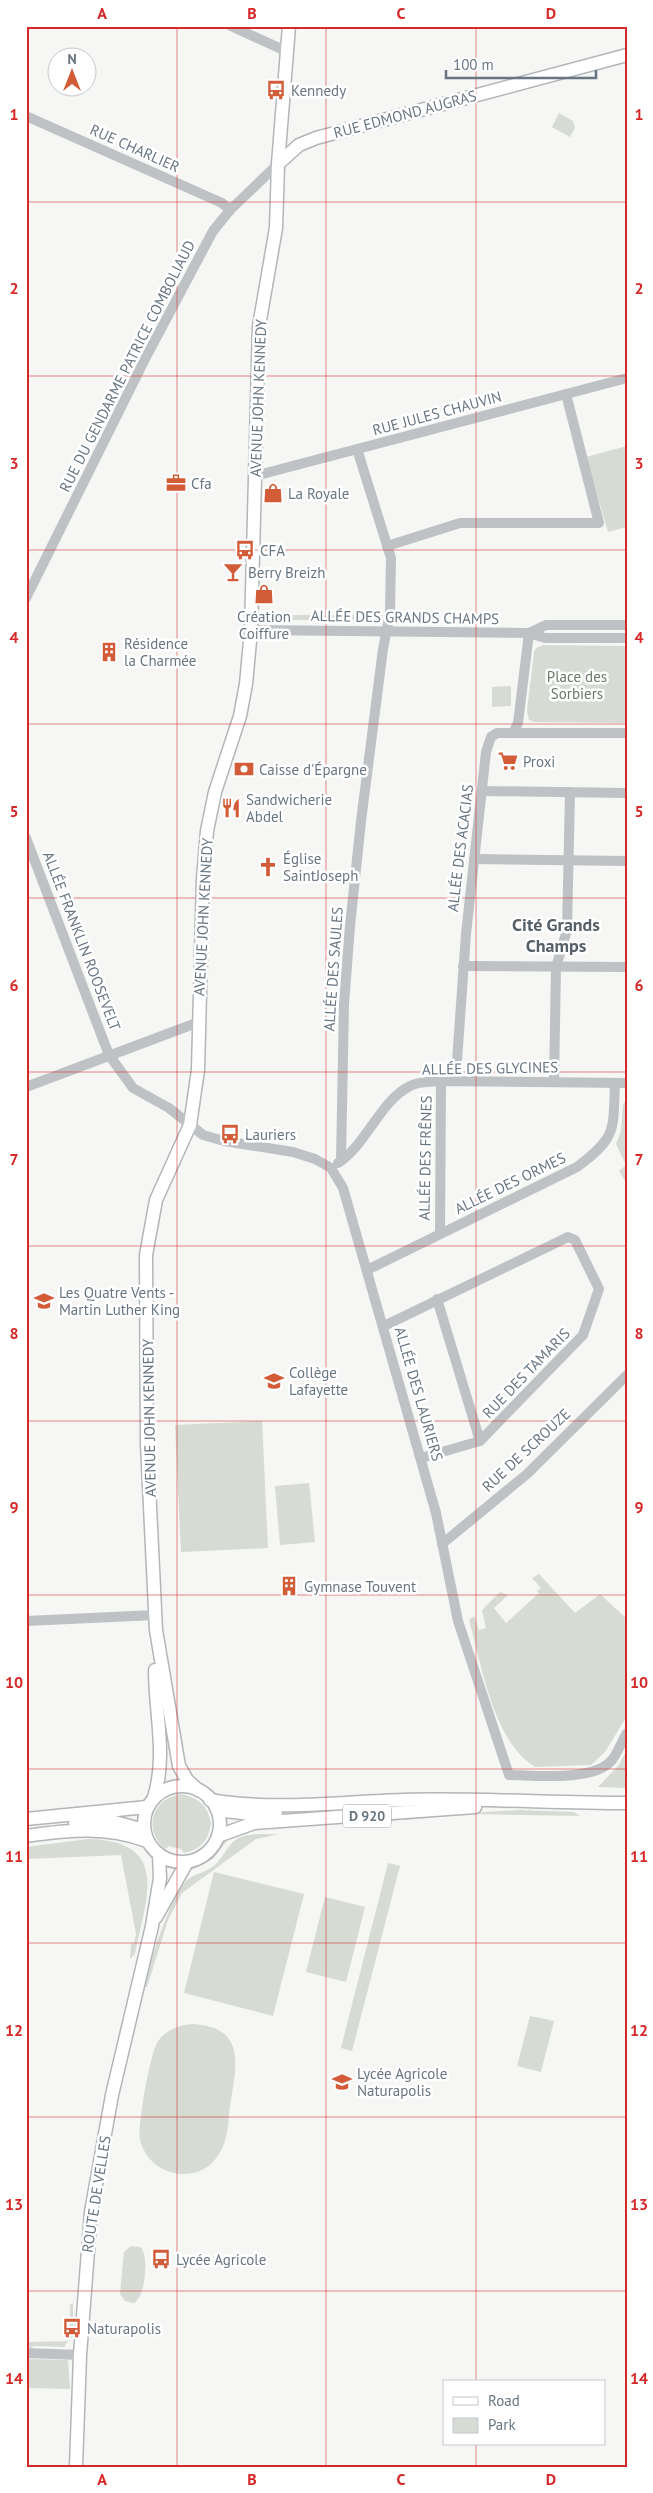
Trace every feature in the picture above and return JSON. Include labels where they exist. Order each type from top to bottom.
[{"type":"main road","name":"AVENUE JOHN KENNEDY","points":[[151,1802],[160,1775],[160,1762],[155,1674],[156,1630],[148,1444],[146,1255],[156,1200],[190,1125],[198,1070],[203,879],[207,831],[216,792],[240,716],[246,684],[251,630],[259,326],[276,228],[278,164],[289,26]]},
{"type":"main road","name":"RUE EDMOND AUGRAS","points":[[278,164],[299,145],[316,138],[627,55]]},
{"type":"main road","name":"AVENUE JOHN KENNEDY","points":[[283,112],[286,131],[293,138],[316,138]]},
{"type":"main road","name":"AVENUE JOHN KENNEDY","points":[[156,1630],[179,1766],[187,1780],[198,1790]]},
{"type":"main road","points":[[26,1819],[151,1802],[164,1790],[176,1787],[198,1790],[213,1805],[220,1825],[218,1836],[206,1853],[187,1862],[177,1862],[159,1855],[145,1835],[115,1822],[96,1821],[48,1826],[26,1832]]},
{"type":"main road","name":"D 920","points":[[213,1805],[462,1800],[627,1803]]},
{"type":"main road","points":[[145,1835],[151,1802]]},
{"type":"main road","name":"D 920","points":[[218,1836],[254,1823],[517,1802]]},
{"type":"main road","points":[[26,1836],[97,1830],[145,1835]]},
{"type":"main road","name":"ROUTE DE VELLES","points":[[76,2467],[80,2355],[91,2212],[112,2095],[152,1926],[160,1878],[159,1855]]},
{"type":"main road","name":"ROUTE DE VELLES","points":[[152,1926],[187,1862]]},
{"type":"street","points":[[231,26],[288,52]]},
{"type":"street","name":"RUE CHARLIER","points":[[26,116],[222,203],[230,210]]},
{"type":"street","name":"RUE DU GENDARME PATRICE COMBOLIAUD","points":[[26,598],[180,290],[213,231],[230,210],[278,164]]},
{"type":"street","name":"RUE JULES CHAUVIN","points":[[255,476],[627,378]]},
{"type":"street","points":[[387,546],[460,523],[599,523],[566,394]]},
{"type":"street","name":"ALLÉE DES SAULES","points":[[341,1161],[344,1011],[350,926],[374,715],[383,649],[388,632],[391,558],[357,449]]},
{"type":"street","name":"ALLÉE DES GRANDS CHAMPS","points":[[529,633],[546,625],[627,626]]},
{"type":"street","name":"ALLÉE DES GRANDS CHAMPS","points":[[251,630],[529,633],[545,638],[627,638]]},
{"type":"street","points":[[529,633],[518,724],[514,733],[627,733]]},
{"type":"street","name":"ALLÉE DES ACACIAS","points":[[441,1082],[452,1072],[457,1061],[474,859],[486,752],[491,737],[497,733],[514,733]]},
{"type":"street","points":[[482,792],[627,793]]},
{"type":"street","points":[[554,1082],[556,967],[567,930],[570,792]]},
{"type":"street","name":"ALLÉE FRANKLIN ROOSEVELT","points":[[26,838],[109,1055],[133,1088],[169,1108],[190,1125]]},
{"type":"street","points":[[474,859],[627,861]]},
{"type":"street","points":[[464,966],[627,967]]},
{"type":"street","points":[[26,1088],[199,1022]]},
{"type":"street","name":"ALLÉE DES GLYCINES","points":[[331,1168],[351,1155],[394,1097],[411,1085],[441,1082],[627,1083]]},
{"type":"street","name":"ALLÉE DES FRÊNES","points":[[440,1234],[441,1082]]},
{"type":"street","name":"ALLÉE DES ORMES","points":[[367,1270],[577,1167],[600,1150],[614,1128],[615,1083]]},
{"type":"street","points":[[190,1125],[203,1135],[224,1141],[293,1152],[314,1159],[331,1168]]},
{"type":"street","name":"ALLÉE DES LAURIERS","points":[[331,1168],[343,1188],[384,1326],[421,1458],[458,1621],[509,1775],[595,1772],[611,1761],[627,1732]]},
{"type":"street","name":"RUE DES TAMARIS","points":[[384,1326],[568,1237],[575,1240],[598,1289],[583,1335],[480,1441],[421,1458]]},
{"type":"street","points":[[438,1300],[480,1441]]},
{"type":"street","name":"RUE DE SCROUZE","points":[[442,1544],[527,1474],[627,1375]]},
{"type":"street","points":[[26,1621],[155,1615]]},
{"type":"street","points":[[26,2353],[80,2355]]},
{"type":"green space","points":[[559,113],[573,121],[575,128],[570,137],[552,127]]},
{"type":"green space","points":[[627,446],[627,527],[608,532],[586,457]]},
{"type":"green space","points":[[256,613],[269,613],[269,616],[263,624],[256,620]]},
{"type":"green space","points":[[278,615],[383,615],[382,620],[273,620]]},
{"type":"green space","name":"Place des Sorbiers","points":[[543,645],[627,646],[627,723],[534,722],[529,720],[527,711],[534,652],[536,648]]},
{"type":"green space","points":[[511,686],[511,706],[492,707],[492,687]]},
{"type":"green space","points":[[627,1100],[627,1184],[619,1171],[626,1165],[616,1144],[621,1131],[623,1104]]},
{"type":"green space","points":[[262,1421],[268,1548],[181,1552],[175,1425]]},
{"type":"green space","points":[[309,1483],[315,1542],[280,1545],[275,1486]]},
{"type":"green space","points":[[539,1574],[575,1613],[600,1594],[627,1619],[627,1716],[605,1752],[591,1765],[535,1767],[521,1755],[509,1740],[491,1701],[485,1680],[469,1620],[474,1616],[479,1630],[486,1628],[482,1610],[500,1592],[508,1595],[494,1608],[506,1623],[539,1593],[537,1591],[541,1588],[532,1578]]},
{"type":"green space","points":[[627,1750],[627,1788],[598,1787],[618,1766]]},
{"type":"green space","points":[[181,1794],[192,1797],[201,1803],[210,1817],[211,1823],[203,1843],[190,1852],[184,1853],[181,1849],[169,1846],[165,1849],[158,1841],[152,1825],[157,1809],[163,1802]]},
{"type":"green space","points":[[520,1810],[574,1812],[580,1816],[471,1814],[405,1820],[405,1817]]},
{"type":"green space","points":[[401,1817],[402,1820],[247,1830],[259,1827]]},
{"type":"green space","points":[[280,1834],[256,1839],[182,1893],[168,1920],[147,1987],[144,1987],[150,1963],[167,1916],[186,1881],[212,1867],[237,1839],[248,1835]]},
{"type":"green space","points":[[229,1835],[230,1837],[213,1859],[189,1871],[188,1869],[202,1863],[212,1855]]},
{"type":"green space","points":[[88,1839],[115,1842],[132,1850],[143,1862],[147,1877],[147,1894],[135,1954],[130,1959],[131,1944],[134,1943],[136,1934],[121,1855],[26,1859],[26,1847]]},
{"type":"green space","points":[[388,1863],[400,1866],[352,2051],[341,2048]]},
{"type":"green space","points":[[214,1872],[304,1894],[273,2016],[184,1993]]},
{"type":"green space","points":[[325,1897],[365,1907],[346,1982],[306,1972]]},
{"type":"green space","points":[[530,2016],[554,2021],[541,2072],[517,2066]]},
{"type":"green space","points":[[192,2024],[210,2027],[222,2033],[230,2041],[234,2052],[235,2064],[227,2133],[221,2151],[210,2165],[201,2170],[181,2174],[161,2168],[146,2154],[140,2140],[140,2121],[148,2076],[157,2043],[172,2029]]},
{"type":"green space","points":[[131,2246],[140,2247],[145,2258],[143,2285],[138,2299],[134,2303],[125,2301],[120,2294],[124,2252]]},
{"type":"green space","points":[[73,2303],[73,2336],[70,2339],[70,2305]]},
{"type":"green space","points":[[69,2341],[65,2347],[34,2346],[31,2348],[26,2346],[26,2342]]},
{"type":"green space","points":[[26,2359],[68,2360],[70,2389],[26,2388]]},
{"type":"place","name":"Kennedy","points":[[276,90]]},
{"type":"place","name":"Cfa","points":[[176,483]]},
{"type":"place","name":"La Royale","points":[[273,493]]},
{"type":"place","name":"CFA","points":[[245,550]]},
{"type":"place","name":"Berry Breizh","points":[[233,572]]},
{"type":"place","name":"Création Coiffure","points":[[264,594]]},
{"type":"place","name":"Résidence la Charmée","points":[[109,652]]},
{"type":"place","name":"Proxi","points":[[508,761]]},
{"type":"place","name":"Caisse d'Épargne","points":[[244,769]]},
{"type":"place","name":"Sandwicherie Abdel","points":[[231,808]]},
{"type":"place","name":"Église SaintJoseph","points":[[268,867]]},
{"type":"place","name":"Lauriers","points":[[230,1134]]},
{"type":"place","name":"Les Quatre Vents - Martin Luther King","points":[[44,1301]]},
{"type":"place","name":"Collège Lafayette","points":[[274,1381]]},
{"type":"place","name":"Gymnase Touvent","points":[[289,1586]]},
{"type":"place","name":"Lycée Agricole Naturapolis","points":[[342,2082]]},
{"type":"place","name":"Lycée Agricole","points":[[161,2259]]},
{"type":"place","name":"Naturapolis","points":[[72,2328]]},
{"type":"district","name":"Cité Grands Champs","points":[[556,934]]}]
